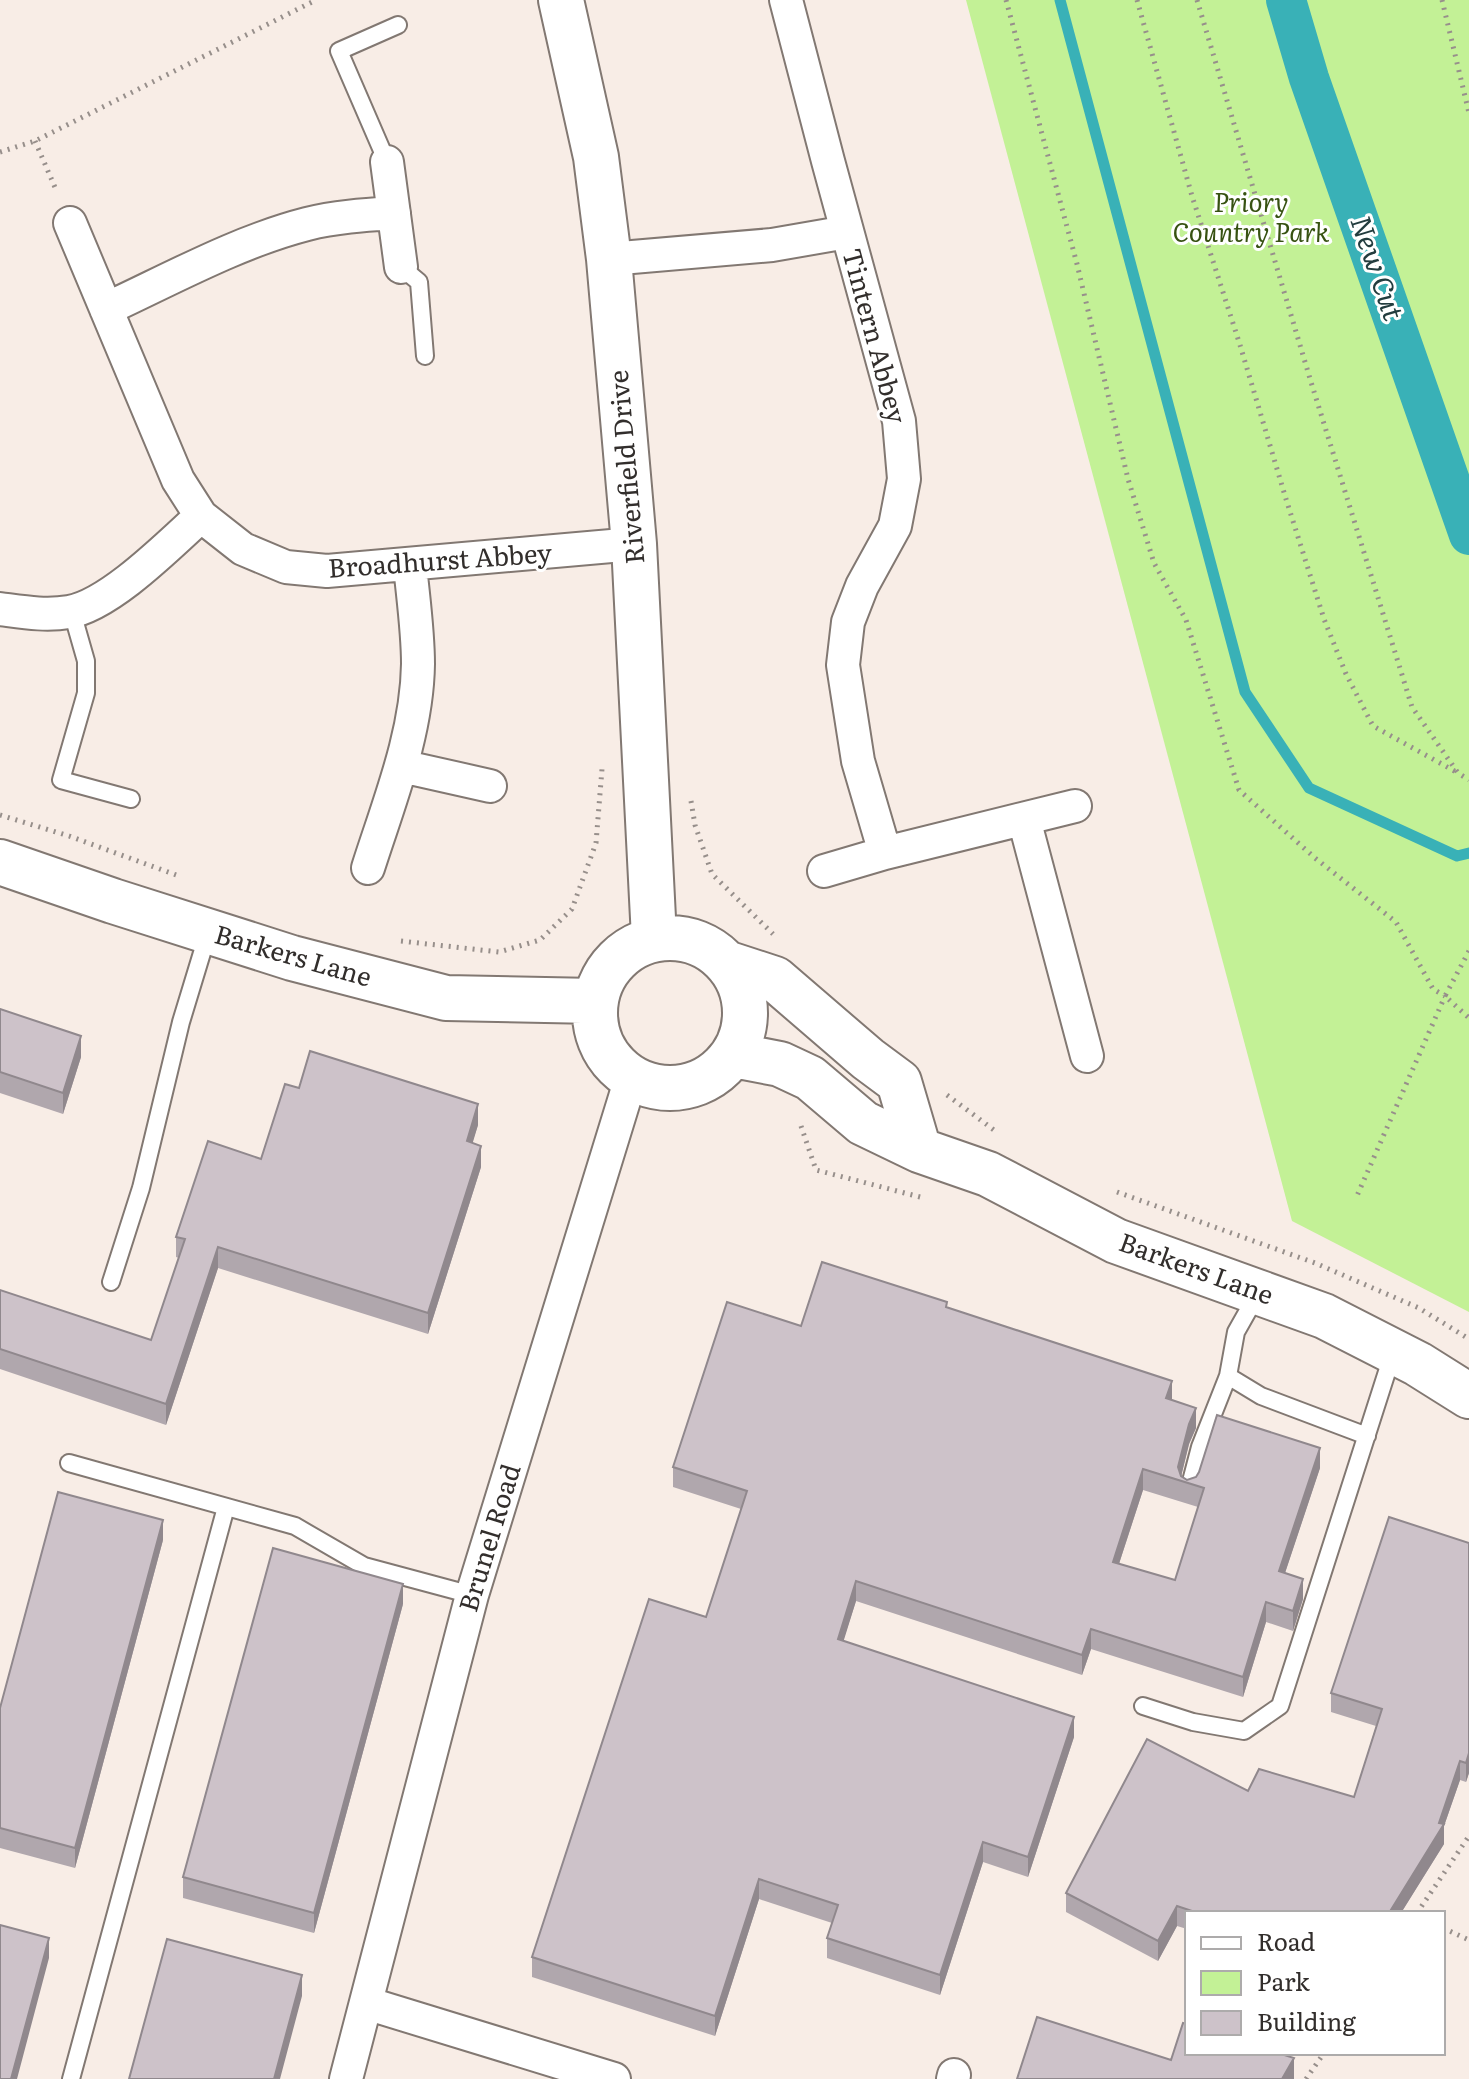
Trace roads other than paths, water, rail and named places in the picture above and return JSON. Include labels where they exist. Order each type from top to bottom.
[{"type":"street","name":"Riverfield Drive","points":[[561,0],[596,157],[609,259],[634,544],[654,938]]},
{"type":"street","name":"Tintern Abbey","points":[[786,0],[899,421],[904,479],[895,526],[862,586],[848,622],[843,665],[858,761],[885,853]]},
{"type":"street","points":[[387,162],[401,267]]},
{"type":"street","points":[[106,309],[245,244],[307,224],[394,213]]},
{"type":"street","name":"Broadhurst Abbey","points":[[70,223],[178,480],[201,516],[243,549],[286,567],[327,571],[634,544]]},
{"type":"street","name":"Tintern Abbey","points":[[609,259],[772,245],[847,232]]},
{"type":"street","points":[[0,609],[38,614],[72,612],[97,601],[133,577],[201,516]]},
{"type":"street","points":[[368,868],[401,766],[413,708],[418,664],[410,565]]},
{"type":"street","points":[[401,766],[490,786]]},
{"type":"street","points":[[824,871],[1075,806]]},
{"type":"street","points":[[1024,819],[1087,1056]]},
{"type":"street","name":"Barkers Lane","points":[[0,862],[292,958],[446,998],[595,1001]]},
{"type":"street","points":[[683,937],[711,948],[729,964],[742,988],[746,1010],[733,1055],[721,1070],[701,1082],[680,1088],[657,1087],[631,1078],[608,1054],[593,1021],[595,1001],[611,966],[631,948],[654,938],[683,937]]},
{"type":"street","points":[[729,964],[775,979],[899,1082],[919,1150]]},
{"type":"street","name":"Barkers Lane","points":[[733,1055],[780,1064],[810,1078],[863,1123],[919,1150],[988,1174],[1116,1241],[1324,1316],[1418,1364],[1469,1396]]},
{"type":"street","name":"Brunel Road","points":[[346,2079],[472,1595],[631,1078]]},
{"type":"street","points":[[366,2003],[614,2079]]},
{"type":"lane","points":[[387,162],[339,51],[398,25]]},
{"type":"lane","points":[[401,267],[419,282],[425,356]]},
{"type":"lane","points":[[72,612],[86,661],[86,693],[61,780],[131,799]]},
{"type":"lane","points":[[111,1282],[141,1188],[181,1022],[208,931]]},
{"type":"lane","points":[[1189,1489],[1200,1447],[1228,1376],[1236,1332],[1258,1292]]},
{"type":"lane","points":[[1143,1706],[1193,1722],[1244,1731],[1280,1706],[1394,1352]]},
{"type":"lane","points":[[1228,1376],[1261,1396],[1367,1436]]},
{"type":"lane","points":[[69,1463],[295,1526],[364,1566],[472,1595]]},
{"type":"lane","points":[[71,2079],[226,1507]]},
{"type":"waterway","points":[[1060,0],[1245,692],[1309,788],[1457,856],[1469,853]]},
{"type":"waterway","name":"New Cut","points":[[1286,0],[1309,78],[1469,535]]},
{"type":"park label","name":"Priory Country Park","points":[[1251,218]]}]
